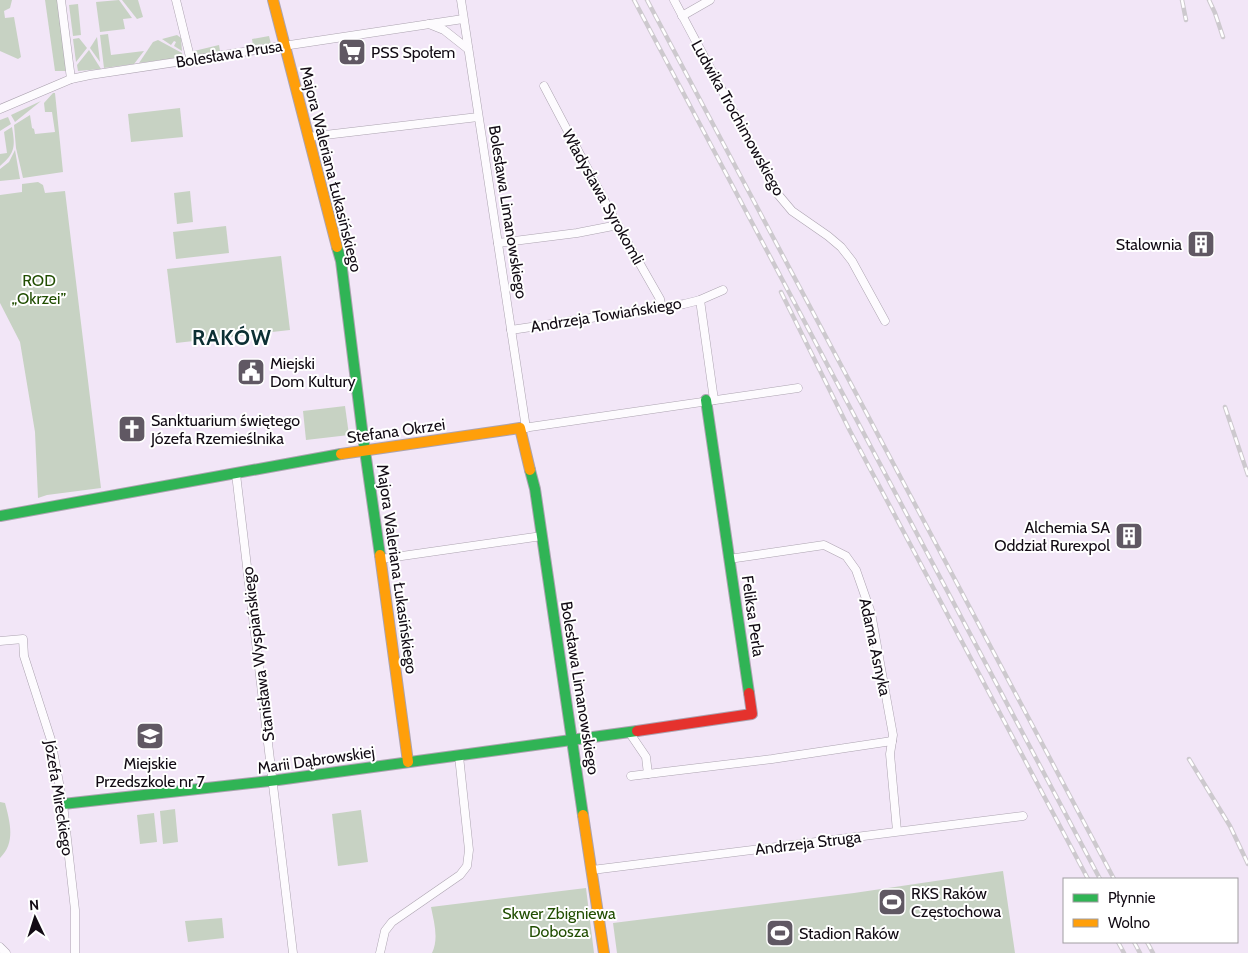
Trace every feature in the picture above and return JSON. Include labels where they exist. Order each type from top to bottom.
[{"type":"street","points":[[61,0],[71,79]]},
{"type":"street","points":[[176,0],[191,61]]},
{"type":"street","name":"Majora Waleriana Łukasińskiego","points":[[273,0],[341,261],[364,450],[381,559],[408,762]]},
{"type":"street","name":"Bolesława Limanowskiego","points":[[461,0],[511,330],[523,428],[542,536],[604,953]]},
{"type":"street","name":"Ludwika Trochimowskiego","points":[[674,0],[776,192],[792,212],[841,247],[852,261],[885,320]]},
{"type":"street","points":[[682,16],[710,0]]},
{"type":"street","name":"Bolesława Prusa","points":[[0,109],[71,79],[463,18]]},
{"type":"street","points":[[429,24],[444,30],[468,49]]},
{"type":"street","name":"Władysława Syrokomli","points":[[544,86],[660,299],[662,308]]},
{"type":"street","points":[[308,137],[478,117]]},
{"type":"street","points":[[498,242],[577,233],[618,225]]},
{"type":"street","name":"Andrzeja Towiańskiego","points":[[511,330],[662,308],[700,300],[723,290]]},
{"type":"street","name":"Andrzeja Towiańskiego","points":[[700,300],[710,400]]},
{"type":"street","name":"Stefana Okrzei","points":[[0,516],[364,450],[798,388]]},
{"type":"street","name":"Feliksa Perla","points":[[573,740],[752,714],[729,559],[710,400]]},
{"type":"street","name":"Stanisława Wyspiańskiego","points":[[236,474],[293,953]]},
{"type":"street","points":[[381,559],[542,536]]},
{"type":"street","name":"Adama Asnyka","points":[[729,559],[824,545],[846,556],[856,570],[871,614],[893,735],[890,754],[897,832]]},
{"type":"street","name":"Józefa Mireckiego","points":[[0,641],[22,639],[24,656],[51,740],[63,804],[76,910],[75,953]]},
{"type":"street","points":[[629,732],[646,757],[648,774]]},
{"type":"street","name":"Marii Dąbrowskiej","points":[[63,804],[273,781],[573,740]]},
{"type":"street","points":[[631,776],[772,759],[892,741]]},
{"type":"street","points":[[380,953],[385,931],[392,922],[460,875],[467,866],[469,850],[459,756]]},
{"type":"street","name":"Andrzeja Struga","points":[[592,870],[1023,816]]},
{"type":"street","points":[[0,947],[6,953]]},
{"type":"green space","points":[[0,0],[12,0],[10,8],[4,11],[5,18],[14,17],[21,57],[18,59],[0,51]]},
{"type":"green space","points":[[45,0],[58,0],[67,71],[55,71]]},
{"type":"green space","points":[[119,0],[132,18],[123,19],[125,29],[100,32],[96,2]]},
{"type":"green space","points":[[122,0],[138,0],[143,17],[137,19]]},
{"type":"green space","points":[[78,4],[81,35],[73,36],[69,5]]},
{"type":"green space","points":[[108,34],[111,55],[144,51],[134,64],[104,68],[100,35]]},
{"type":"green space","points":[[177,35],[181,38],[182,51],[174,46],[176,42],[174,41],[171,45],[162,39]]},
{"type":"green space","points":[[269,36],[271,44],[253,45],[252,39]]},
{"type":"green space","points":[[97,37],[100,62],[90,48]]},
{"type":"green space","points":[[79,38],[87,48],[76,62],[73,39]]},
{"type":"green space","points":[[158,40],[182,53],[183,57],[139,63],[153,42]]},
{"type":"green space","points":[[219,45],[220,51],[202,55],[195,54],[194,51]]},
{"type":"green space","points":[[89,50],[101,69],[78,71],[77,65]]},
{"type":"green space","points":[[55,93],[63,172],[23,178],[16,148],[14,125],[30,115],[35,134],[55,132],[52,112],[45,112],[44,103]]},
{"type":"green space","points":[[41,101],[15,122],[11,115]]},
{"type":"green space","points":[[180,108],[183,137],[131,142],[128,114]]},
{"type":"green space","points":[[8,117],[11,124],[0,131],[0,120]]},
{"type":"green space","points":[[12,127],[14,139],[12,153],[0,166],[0,154],[7,153],[4,132]]},
{"type":"green space","points":[[15,150],[20,179],[0,181],[0,169],[9,162]]},
{"type":"green space","name":"ROD „Okrzei”","points":[[38,182],[43,185],[45,193],[65,191],[101,488],[47,495],[38,498],[35,432],[20,342],[0,303],[0,195],[22,192],[22,184]]},
{"type":"green space","points":[[190,191],[193,222],[177,224],[174,193]]},
{"type":"green space","points":[[226,226],[229,253],[176,259],[173,232]]},
{"type":"green space","points":[[281,256],[290,330],[176,343],[167,269]]},
{"type":"green space","points":[[345,406],[349,435],[306,440],[303,411]]},
{"type":"green space","points":[[0,802],[5,803],[9,818],[10,839],[5,852],[0,858]]},
{"type":"green space","points":[[175,809],[178,842],[163,844],[160,811]]},
{"type":"green space","points":[[361,810],[368,862],[338,866],[332,814]]},
{"type":"green space","points":[[154,813],[157,842],[140,844],[137,815]]},
{"type":"green space","name":"RKS Raków Częstochowa","points":[[1003,871],[1015,953],[617,953],[613,923],[854,893]]},
{"type":"green space","name":"Skwer Zbigniewa Dobosza","points":[[586,888],[594,953],[432,953],[436,936],[431,907]]},
{"type":"green space","points":[[222,918],[224,938],[188,942],[185,921]]},
{"type":"railway","points":[[634,0],[1099,878]]},
{"type":"railway","points":[[647,0],[1113,878]]},
{"type":"railway","points":[[1182,0],[1186,20]]},
{"type":"railway","points":[[1209,0],[1223,37]]},
{"type":"railway","points":[[781,292],[850,431],[1087,878]]},
{"type":"railway","points":[[1225,407],[1248,475]]},
{"type":"railway","points":[[1189,759],[1230,826],[1248,864]]},
{"type":"railway","points":[[1119,943],[1124,953]]},
{"type":"railway","points":[[1135,943],[1140,953]]},
{"type":"railway","points":[[1148,943],[1153,953]]},
{"type":"traffic: fast","points":[[337,247],[341,261],[380,555]]},
{"type":"traffic: fast","points":[[706,400],[749,693]]},
{"type":"traffic: fast","points":[[0,516],[341,454]]},
{"type":"traffic: fast","points":[[530,470],[535,489],[583,815]]},
{"type":"traffic: fast","points":[[63,804],[278,780],[637,731]]},
{"type":"traffic: slow","points":[[273,0],[337,247]]},
{"type":"traffic: slow","points":[[341,454],[520,428],[530,470]]},
{"type":"traffic: slow","points":[[380,555],[408,762]]},
{"type":"traffic: slow","points":[[583,815],[604,953]]},
{"type":"traffic: jam","points":[[637,731],[752,714],[749,693]]},
{"type":"place","name":"PSS Społem","points":[[352,52]]},
{"type":"place","name":"Stalownia","points":[[1201,244]]},
{"type":"place","name":"Miejski Dom Kultury","points":[[251,372]]},
{"type":"place","name":"Sanktuarium świętego Józefa Rzemieślnika","points":[[132,429]]},
{"type":"place","name":"Alchemia SA Oddział Rurexpol","points":[[1129,536]]},
{"type":"place","name":"Miejskie Przedszkole nr 7","points":[[150,736]]},
{"type":"place","name":"RKS Raków Częstochowa","points":[[892,902]]},
{"type":"place","name":"Stadion Raków","points":[[780,933]]},
{"type":"district","name":"RAKÓW","points":[[232,337]]}]
